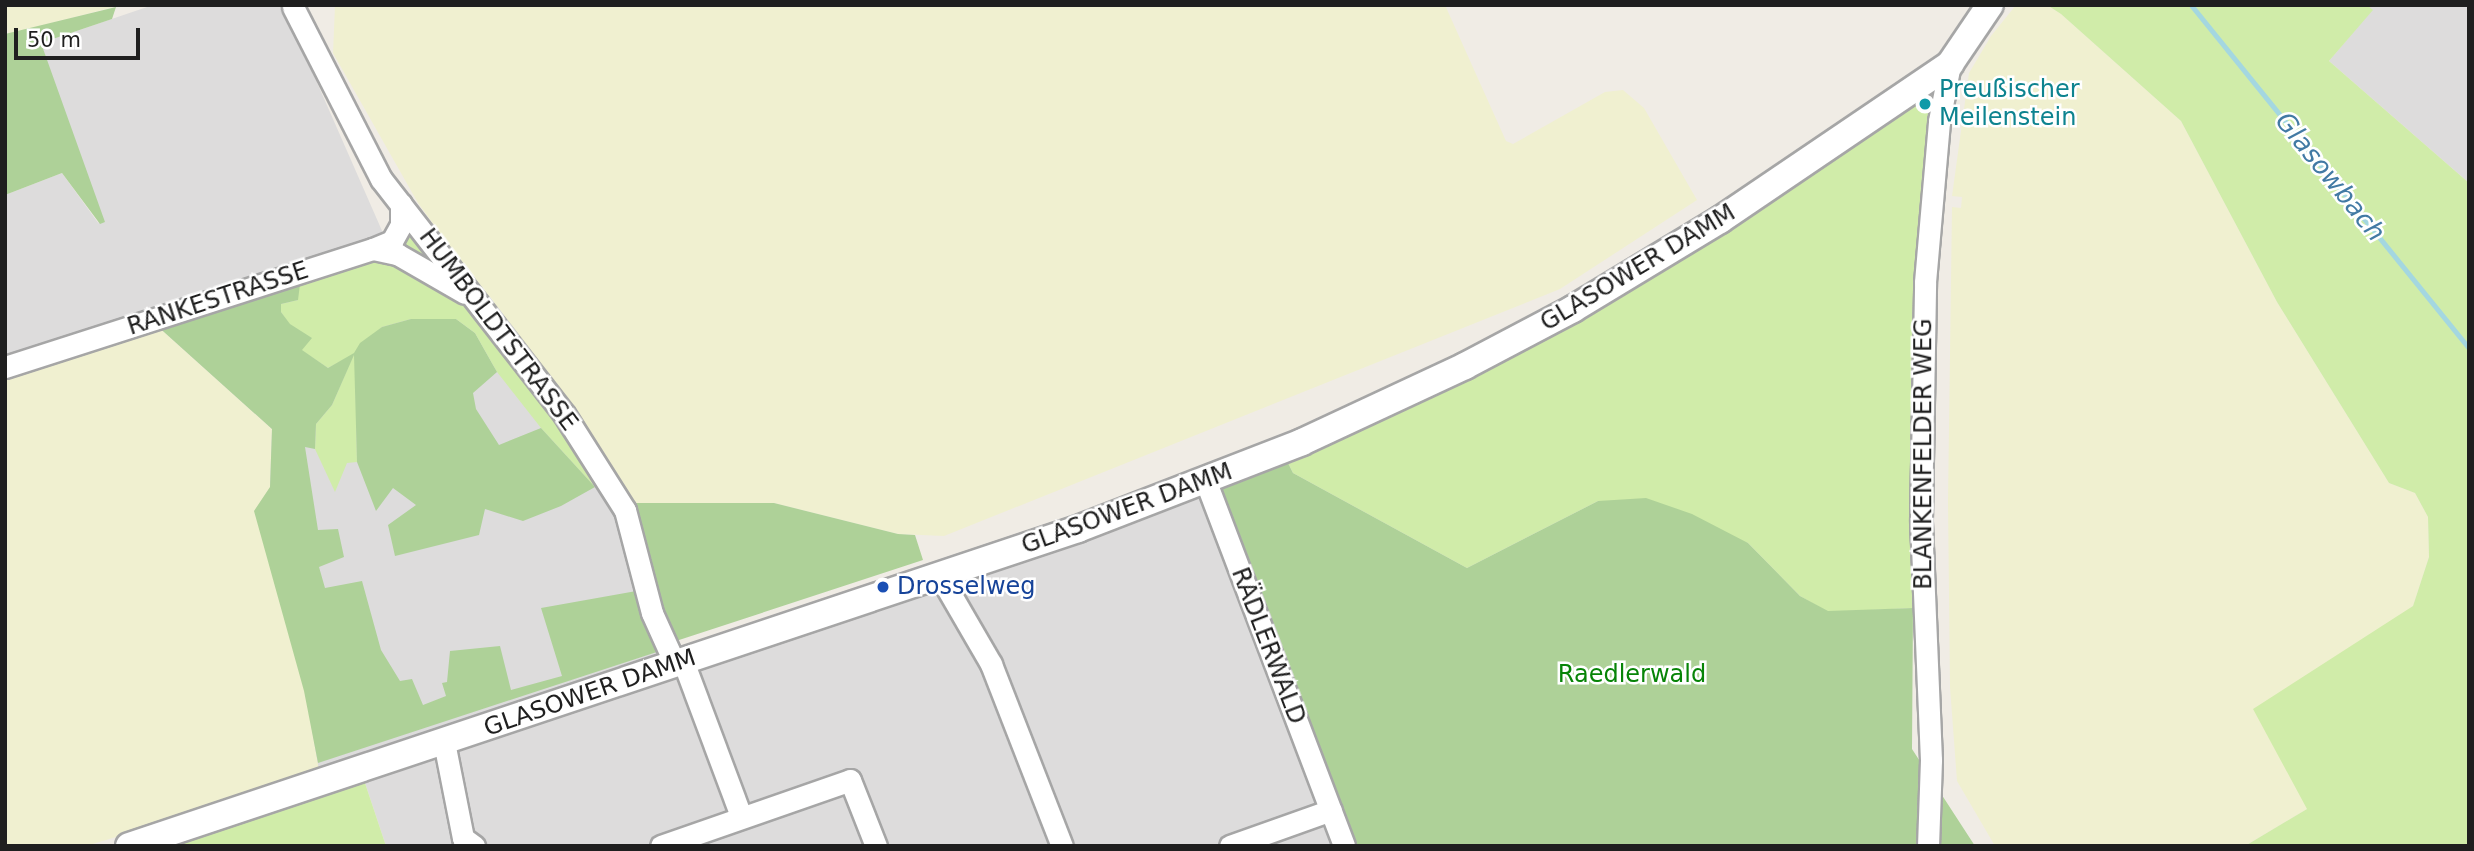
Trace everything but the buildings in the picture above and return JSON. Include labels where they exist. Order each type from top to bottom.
[{"type":"street","name":"GLASOWER DAMM","points":[[129,846],[940,576],[1206,482],[1402,396],[1573,309],[1786,178],[1950,64],[1990,5]]},
{"type":"street","name":"HUMBOLDTSTRASSE","points":[[293,7],[381,179],[564,414],[625,510],[652,613],[679,663],[741,816]]},
{"type":"street","name":"BLANKENFELDER WEG","points":[[1928,846],[1931,760],[1922,519],[1924,309],[1929,200],[1943,90],[1950,64]]},
{"type":"street","name":"RANKESTRASSE","points":[[5,367],[373,249],[392,241],[401,225],[401,204]]},
{"type":"street","points":[[373,249],[397,254],[476,299]]},
{"type":"street","name":"RÄDLERWALD","points":[[1206,482],[1344,846]]},
{"type":"street","points":[[940,576],[991,664],[1062,846]]},
{"type":"street","points":[[444,742],[463,838],[474,846]]},
{"type":"street","points":[[661,846],[850,780],[876,846]]},
{"type":"street","points":[[1230,846],[1331,810]]},
{"type":"shaded area","points":[[153,5],[283,5],[390,249],[611,499],[665,660],[320,776],[5,372],[5,195],[62,173],[99,224],[41,43]]},
{"type":"shaded area","points":[[2367,5],[2469,5],[2469,183],[2329,61],[2372,10]]},
{"type":"shaded area","points":[[1201,491],[1336,846],[386,846],[363,777]]},
{"type":"green space","points":[[5,5],[122,5],[8,34]]},
{"type":"green space","points":[[335,5],[1445,5],[1506,141],[1513,144],[1605,92],[1623,90],[1644,108],[1697,200],[1560,289],[944,536],[898,534],[774,503],[636,503],[418,203],[333,53]]},
{"type":"green space","points":[[2016,5],[2047,5],[2061,14],[2181,121],[2277,302],[2389,483],[2415,493],[2428,517],[2429,557],[2413,606],[2379,630],[2307,809],[2245,846],[1995,846],[1957,781],[1950,687],[1948,501],[1952,207],[1961,208],[1962,197],[1952,196],[1969,73],[1991,36]]},
{"type":"green space","points":[[2047,5],[2367,5],[2373,10],[2329,61],[2469,183],[2469,846],[2245,846],[2307,809],[2253,709],[2413,606],[2429,557],[2428,517],[2415,493],[2389,483],[2277,302],[2181,121],[2061,14]]},
{"type":"green space","points":[[116,7],[112,19],[41,43],[105,222],[100,224],[62,173],[5,195],[5,34]]},
{"type":"green space","points":[[1914,99],[1923,99],[1932,109],[1916,257],[1911,378],[1913,608],[1828,612],[1800,596],[1748,543],[1598,501],[1467,568],[1293,473],[1288,463],[1298,450],[1383,411]]},
{"type":"green space","points":[[402,232],[413,233],[591,464],[595,487],[541,428],[497,372],[475,333],[456,319],[411,319],[382,327],[355,353],[357,462],[347,463],[335,492],[315,449],[316,424],[332,405],[354,354],[328,368],[301,350],[311,338],[289,324],[281,312],[281,304],[298,300],[289,281]]},
{"type":"green space","points":[[289,281],[300,284],[298,300],[281,304],[281,312],[290,324],[312,338],[302,350],[328,368],[354,353],[360,343],[382,327],[411,319],[456,319],[475,333],[497,372],[473,393],[476,409],[499,445],[541,428],[595,487],[561,506],[523,521],[485,509],[479,535],[395,556],[388,525],[416,505],[393,488],[376,511],[357,462],[354,355],[332,405],[316,424],[315,449],[305,447],[318,530],[338,529],[344,557],[319,567],[325,588],[362,581],[381,650],[400,681],[412,679],[423,705],[446,696],[442,683],[447,682],[450,651],[500,646],[511,690],[562,676],[541,608],[642,590],[663,650],[318,763],[304,691],[254,511],[270,487],[272,429],[154,323]]},
{"type":"green space","points":[[154,323],[272,429],[270,487],[320,776],[86,846],[5,846],[5,372]]},
{"type":"green space","name":"Raedlerwald","points":[[1298,450],[1288,463],[1293,473],[1467,568],[1598,501],[1646,498],[1692,514],[1748,543],[1800,596],[1828,611],[1913,608],[1912,749],[1975,846],[1350,846],[1218,484]]},
{"type":"green space","points":[[636,503],[774,503],[898,534],[915,535],[923,560],[676,641],[672,639],[658,612]]},
{"type":"green space","points":[[363,777],[386,846],[153,846]]},
{"type":"waterway","name":"Glasowbach","points":[[2191,5],[2469,348]]},
{"type":"place","name":"Preußischer Meilenstein","points":[[1925,104]]},
{"type":"place","name":"Drosselweg","points":[[883,587]]}]
